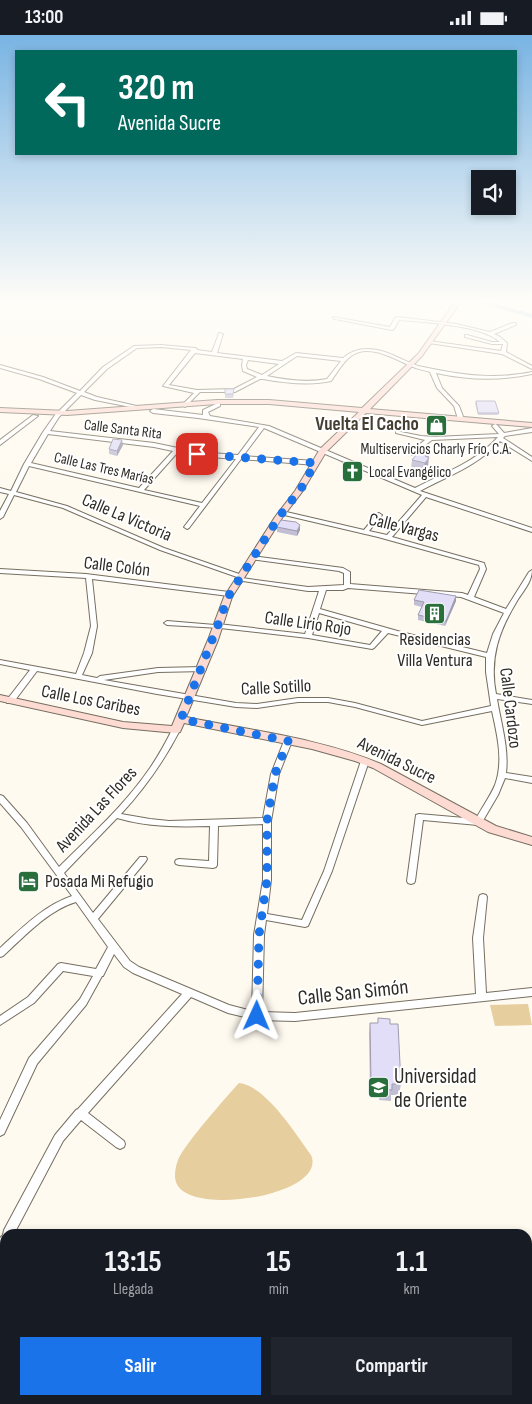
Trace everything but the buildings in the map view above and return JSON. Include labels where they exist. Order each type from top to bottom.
[{"type":"street","points":[[0,371],[3,366],[102,400],[140,408]]},
{"type":"street","points":[[0,517],[11,493],[46,432],[79,392],[108,366]]},
{"type":"street","points":[[181,366],[166,385],[197,392],[235,390],[279,366]]},
{"type":"street","points":[[244,366],[245,370],[261,377],[324,382],[331,377],[339,366]]},
{"type":"street","name":"Avenida Las Flores","points":[[59,872],[116,815],[156,767],[181,719],[202,669],[229,595],[239,578],[282,513],[302,487],[323,451],[405,366]]},
{"type":"street","points":[[418,366],[432,370],[492,378],[508,378],[532,373]]},
{"type":"street","points":[[432,370],[440,388],[456,406],[461,419]]},
{"type":"street","points":[[185,405],[197,392]]},
{"type":"street","points":[[0,412],[59,415],[227,402],[270,402],[532,428]]},
{"type":"street","points":[[208,417],[204,413],[218,405]]},
{"type":"street","points":[[0,412],[35,416],[152,411],[218,405],[277,406],[461,419],[494,424]]},
{"type":"street","points":[[152,411],[208,417],[263,426],[425,495],[532,530]]},
{"type":"street","points":[[0,443],[35,416]]},
{"type":"street","points":[[494,424],[501,437],[532,459]]},
{"type":"street","points":[[187,527],[263,426]]},
{"type":"street","points":[[398,432],[430,439],[501,437],[532,428]]},
{"type":"street","name":"Calle Santa Rita","points":[[46,432],[154,445],[197,454],[315,463]]},
{"type":"street","points":[[415,491],[469,465],[501,437]]},
{"type":"street","points":[[412,453],[430,439]]},
{"type":"street","points":[[141,490],[177,449]]},
{"type":"street","name":"Calle Las Tres Marías","points":[[27,464],[203,505]]},
{"type":"street","name":"Calle La Victoria","points":[[0,491],[65,507],[162,549],[239,578],[295,588],[323,589],[348,586],[458,595],[508,612]]},
{"type":"street","points":[[388,538],[425,495]]},
{"type":"street","name":"Calle Vargas","points":[[282,513],[460,556],[483,565],[470,598]]},
{"type":"street","points":[[365,532],[379,515]]},
{"type":"street","points":[[252,558],[341,569],[347,572],[348,586]]},
{"type":"street","name":"Calle Colón","points":[[0,571],[89,577],[229,595]]},
{"type":"street","name":"Calle Cardozo","points":[[478,822],[502,775],[501,744],[492,696],[490,657],[498,630],[532,572]]},
{"type":"street","points":[[78,677],[88,653],[94,626],[89,577]]},
{"type":"street","points":[[308,636],[323,589]]},
{"type":"street","name":"Calle Lirio Rojo","points":[[316,611],[490,657]]},
{"type":"street","name":"Calle Lirio Rojo","points":[[167,623],[308,636],[372,647],[386,631]]},
{"type":"street","name":"Calle Sotillo","points":[[0,663],[190,698],[257,706],[303,699],[328,700],[355,705],[422,723],[494,708]]},
{"type":"street","points":[[5,699],[35,669]]},
{"type":"street","points":[[93,679],[158,670],[202,669]]},
{"type":"street","points":[[492,696],[532,703]]},
{"type":"street","name":"Calle Los Caribes","points":[[5,699],[123,725],[176,730]]},
{"type":"street","name":"Avenida Sucre","points":[[181,719],[288,741],[365,761],[478,822],[500,832],[532,841]]},
{"type":"street","points":[[257,1016],[258,943],[267,880],[267,821],[275,774],[288,741]]},
{"type":"street","points":[[261,916],[305,924],[328,871],[365,761]]},
{"type":"street","points":[[502,775],[532,780]]},
{"type":"street","name":"Calle San Simón","points":[[0,797],[24,825],[113,947],[128,964],[136,970],[228,1009],[257,1016],[312,1016],[532,992]]},
{"type":"street","points":[[116,815],[143,822],[267,821]]},
{"type":"street","points":[[411,881],[419,817],[478,822]]},
{"type":"street","points":[[179,862],[213,865],[214,822]]},
{"type":"street","points":[[93,919],[143,859]]},
{"type":"street","points":[[481,997],[478,938],[483,897]]},
{"type":"street","points":[[0,953],[56,906],[77,898]]},
{"type":"street","points":[[0,1131],[33,1061],[83,1001],[113,947]]},
{"type":"street","points":[[0,1021],[32,999],[60,967],[100,973]]},
{"type":"street","points":[[11,1229],[56,1142],[189,993]]},
{"type":"street","points":[[80,1113],[120,1144]]},
{"type":"shaded area","points":[[528,1004],[532,1025],[495,1026],[490,1005]]},
{"type":"shaded area","points":[[239,1083],[259,1092],[279,1112],[311,1155],[311,1169],[300,1181],[282,1190],[258,1196],[233,1200],[210,1199],[190,1195],[176,1183],[175,1173],[178,1160],[196,1133]]},
{"type":"place","name":"Multiservicios Charly Frío, C.A.","points":[[436,426]]},
{"type":"place","name":"Local Evangélico","points":[[353,472]]},
{"type":"place","name":"Residencias Villa Ventura","points":[[435,614]]},
{"type":"place","name":"Posada Mi Refugio","points":[[29,881]]},
{"type":"place","name":"Universidad de Oriente","points":[[378,1088]]},
{"type":"district","name":"Vuelta El Cacho","points":[[367,423]]},
{"type":"route","points":[[197,454],[315,463],[302,487],[279,517],[228,597],[181,719],[288,741],[275,774],[267,821],[268,868],[266,895],[259,935],[257,1016]]}]
